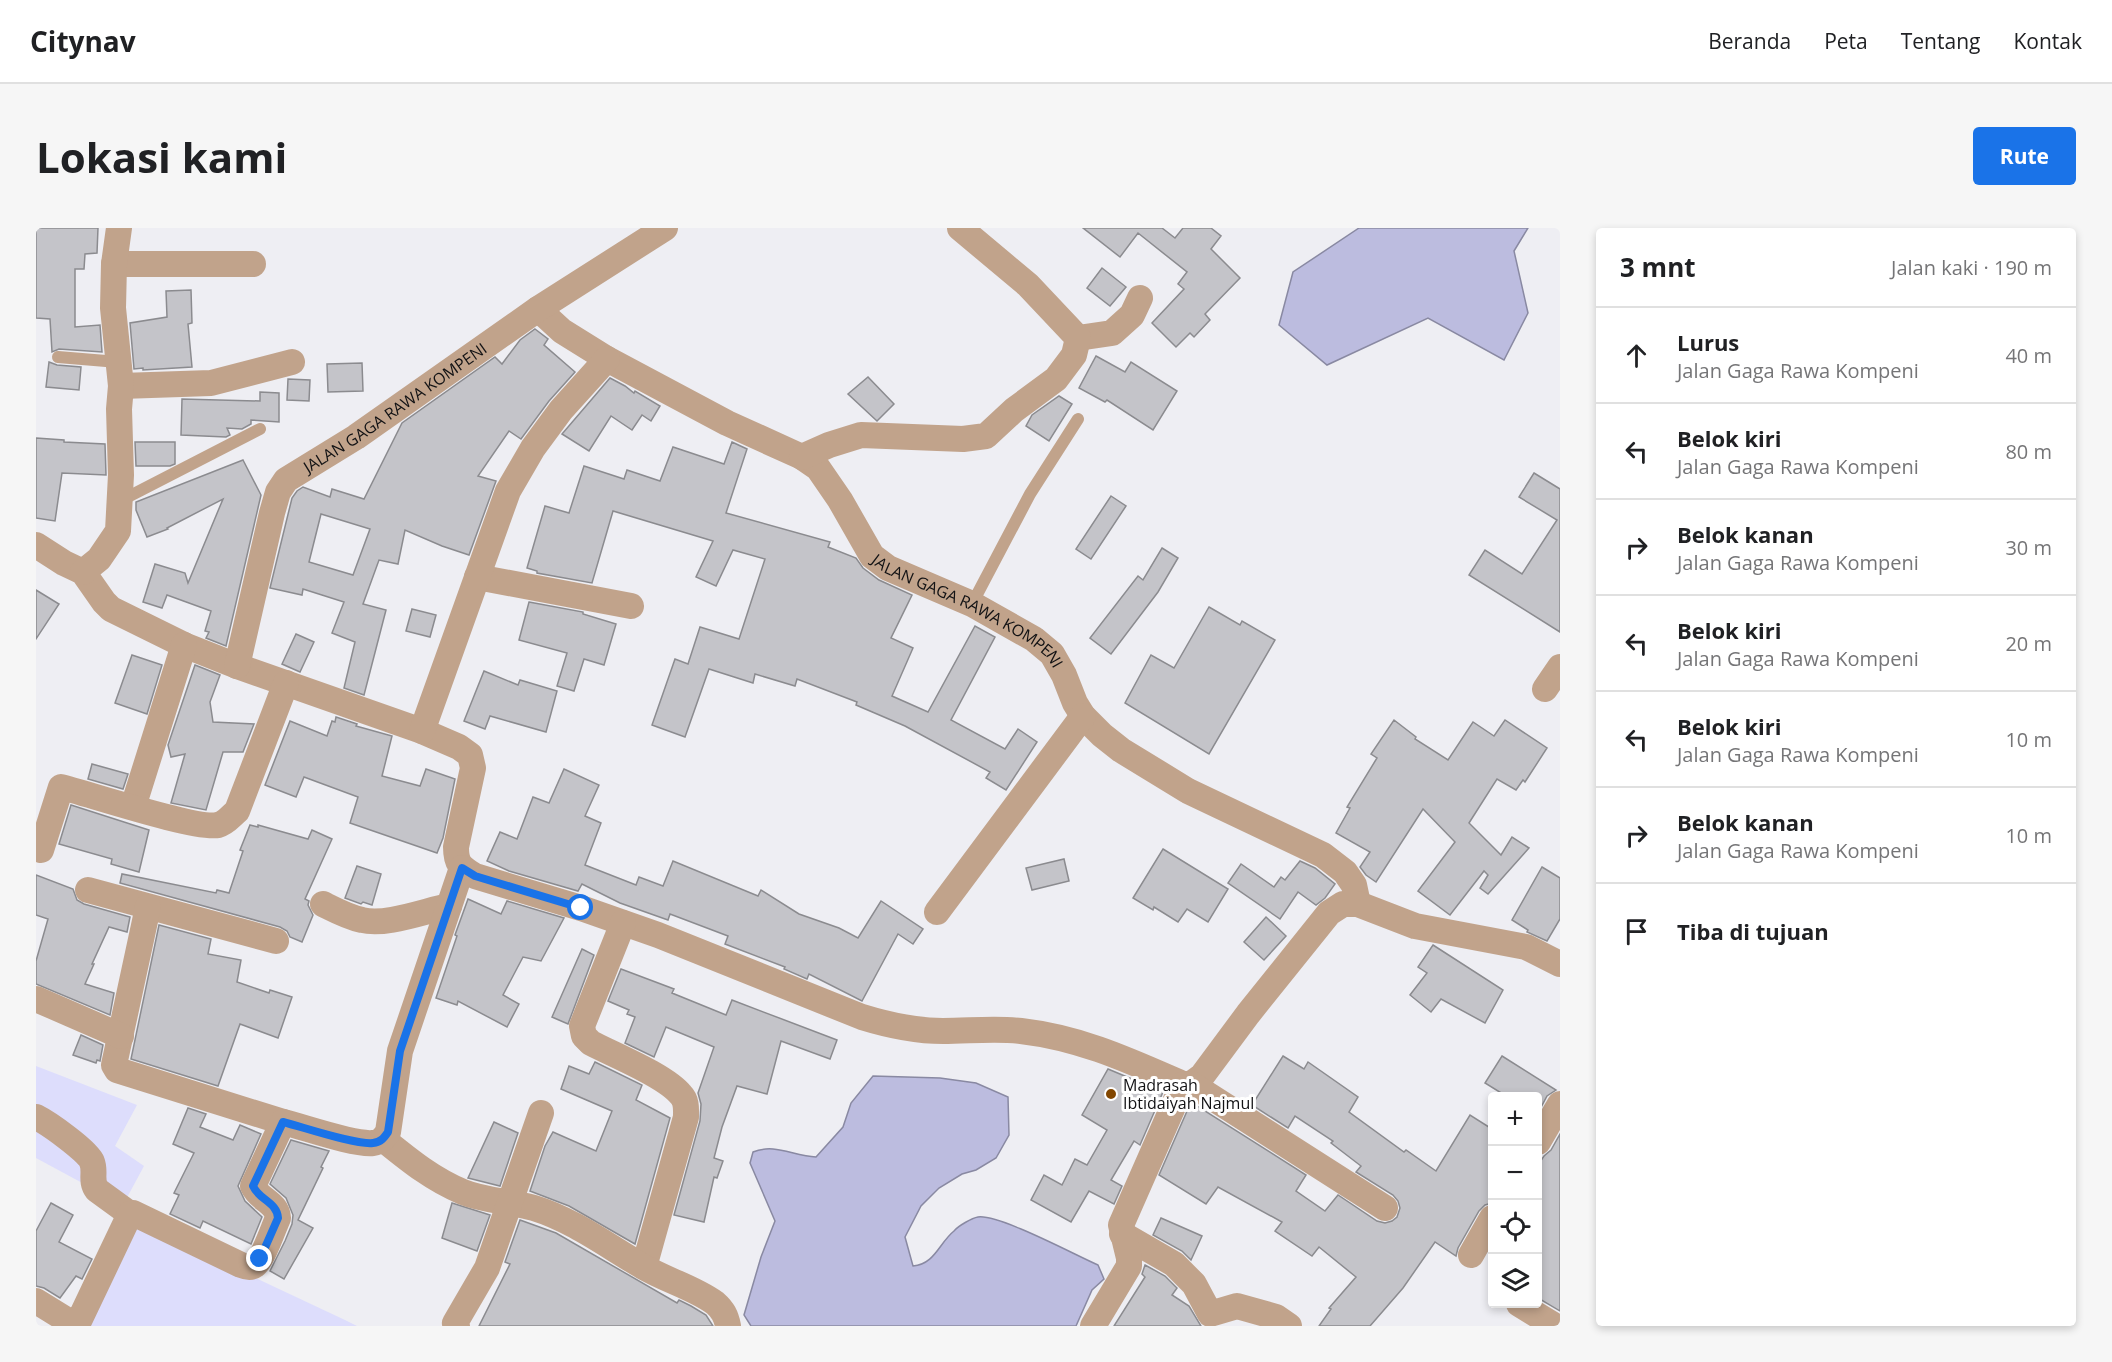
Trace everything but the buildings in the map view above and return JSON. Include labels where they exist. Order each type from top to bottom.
[{"type":"street","points":[[83,572],[99,559],[118,531],[122,475],[120,374],[113,308],[114,264],[119,228]]},
{"type":"street","name":"JALAN GAGA RAWA KOMPENI","points":[[237,666],[272,513],[278,492],[286,480],[356,437],[538,309],[666,228]]},
{"type":"street","points":[[960,228],[1028,285],[1078,338]]},
{"type":"street","points":[[114,264],[253,264]]},
{"type":"street","points":[[1078,338],[1113,333],[1132,315],[1140,298]]},
{"type":"street","name":"JALAN GAGA RAWA KOMPENI","points":[[538,309],[562,331],[607,359],[818,468],[872,556],[888,568],[972,604],[1034,639],[1052,654],[1083,716],[1121,750],[1188,791],[1323,855],[1345,872],[1354,885],[1358,904]]},
{"type":"street","points":[[802,458],[829,445],[861,435],[963,439],[986,436],[1014,410],[1056,379],[1074,355],[1078,338]]},
{"type":"street","points":[[422,731],[508,491],[533,448],[561,410],[607,359]]},
{"type":"street","points":[[120,374],[211,384],[292,362]]},
{"type":"street","points":[[36,545],[83,572],[111,609],[184,645],[422,731],[459,747],[470,755],[473,768],[456,847],[456,859],[462,868],[475,876],[623,923],[861,1017],[889,1025],[941,1031],[1020,1031],[1109,1051],[1187,1084],[1385,1208]]},
{"type":"street","points":[[477,576],[631,606]]},
{"type":"street","points":[[133,807],[184,645]]},
{"type":"street","points":[[1545,689],[1560,668]]},
{"type":"street","points":[[41,850],[61,787],[204,824],[218,825],[229,819],[237,811],[285,683]]},
{"type":"street","points":[[937,912],[1083,716]]},
{"type":"street","points":[[148,907],[114,1065],[117,1070],[283,1122],[358,1142],[373,1143],[383,1139],[388,1132],[400,1051],[462,868]]},
{"type":"street","points":[[88,890],[276,941]]},
{"type":"street","points":[[323,904],[364,921],[396,919],[449,906]]},
{"type":"street","points":[[1093,1326],[1129,1266],[1121,1225],[1187,1084],[1202,1076],[1248,1014],[1329,913],[1343,904],[1358,904],[1415,926],[1526,947],[1560,964]]},
{"type":"street","points":[[623,923],[582,1026],[584,1036],[591,1043],[668,1083],[683,1096],[686,1106],[686,1117],[644,1267]]},
{"type":"street","points":[[36,999],[121,1036]]},
{"type":"street","points":[[1542,1135],[1560,1104]]},
{"type":"street","points":[[458,1326],[455,1323],[487,1268],[541,1113]]},
{"type":"street","points":[[36,1117],[50,1124],[89,1156],[93,1167],[93,1185],[130,1214],[134,1213],[248,1267],[255,1265],[278,1218],[278,1212],[274,1206],[256,1192],[253,1186],[283,1122]]},
{"type":"street","points":[[383,1139],[431,1177],[464,1192],[485,1199],[533,1208],[586,1231],[644,1267],[695,1291],[714,1303],[723,1311],[728,1326]]},
{"type":"street","points":[[36,1300],[70,1322],[74,1323],[80,1319],[130,1214]]},
{"type":"street","points":[[1471,1255],[1488,1225]]},
{"type":"street","points":[[1122,1234],[1174,1264],[1194,1284],[1205,1320],[1238,1306],[1276,1317],[1289,1326]]},
{"type":"street","points":[[1526,1308],[1556,1326]]},
{"type":"lane","points":[[58,357],[120,374]]},
{"type":"lane","points":[[972,604],[1030,494],[1078,419]]},
{"type":"lane","points":[[120,501],[260,429]]},
{"type":"shaded area","points":[[1359,228],[1528,228],[1514,251],[1528,313],[1504,360],[1428,318],[1327,365],[1279,325],[1293,272]]},
{"type":"shaded area","points":[[36,1066],[137,1105],[115,1146],[144,1166],[123,1205],[36,1158]]},
{"type":"shaded area","points":[[873,1076],[940,1078],[976,1083],[1008,1097],[1009,1135],[996,1158],[939,1188],[921,1206],[905,1237],[913,1266],[932,1257],[956,1229],[969,1221],[978,1217],[1002,1222],[1098,1265],[1104,1279],[1092,1290],[1076,1326],[751,1326],[744,1315],[761,1257],[775,1221],[750,1163],[753,1152],[777,1149],[816,1157],[843,1127],[851,1103]]},
{"type":"shaded area","points":[[132,1220],[345,1320],[357,1326],[89,1326]]},
{"type":"place","name":"Madrasah Ibtidaiyah Najmul","points":[[1111,1094]]},
{"type":"route","points":[[260,1259],[278,1218],[278,1212],[254,1190],[253,1186],[283,1122],[358,1142],[373,1143],[383,1139],[388,1132],[390,1105],[400,1051],[462,868],[475,876],[581,908]]}]
